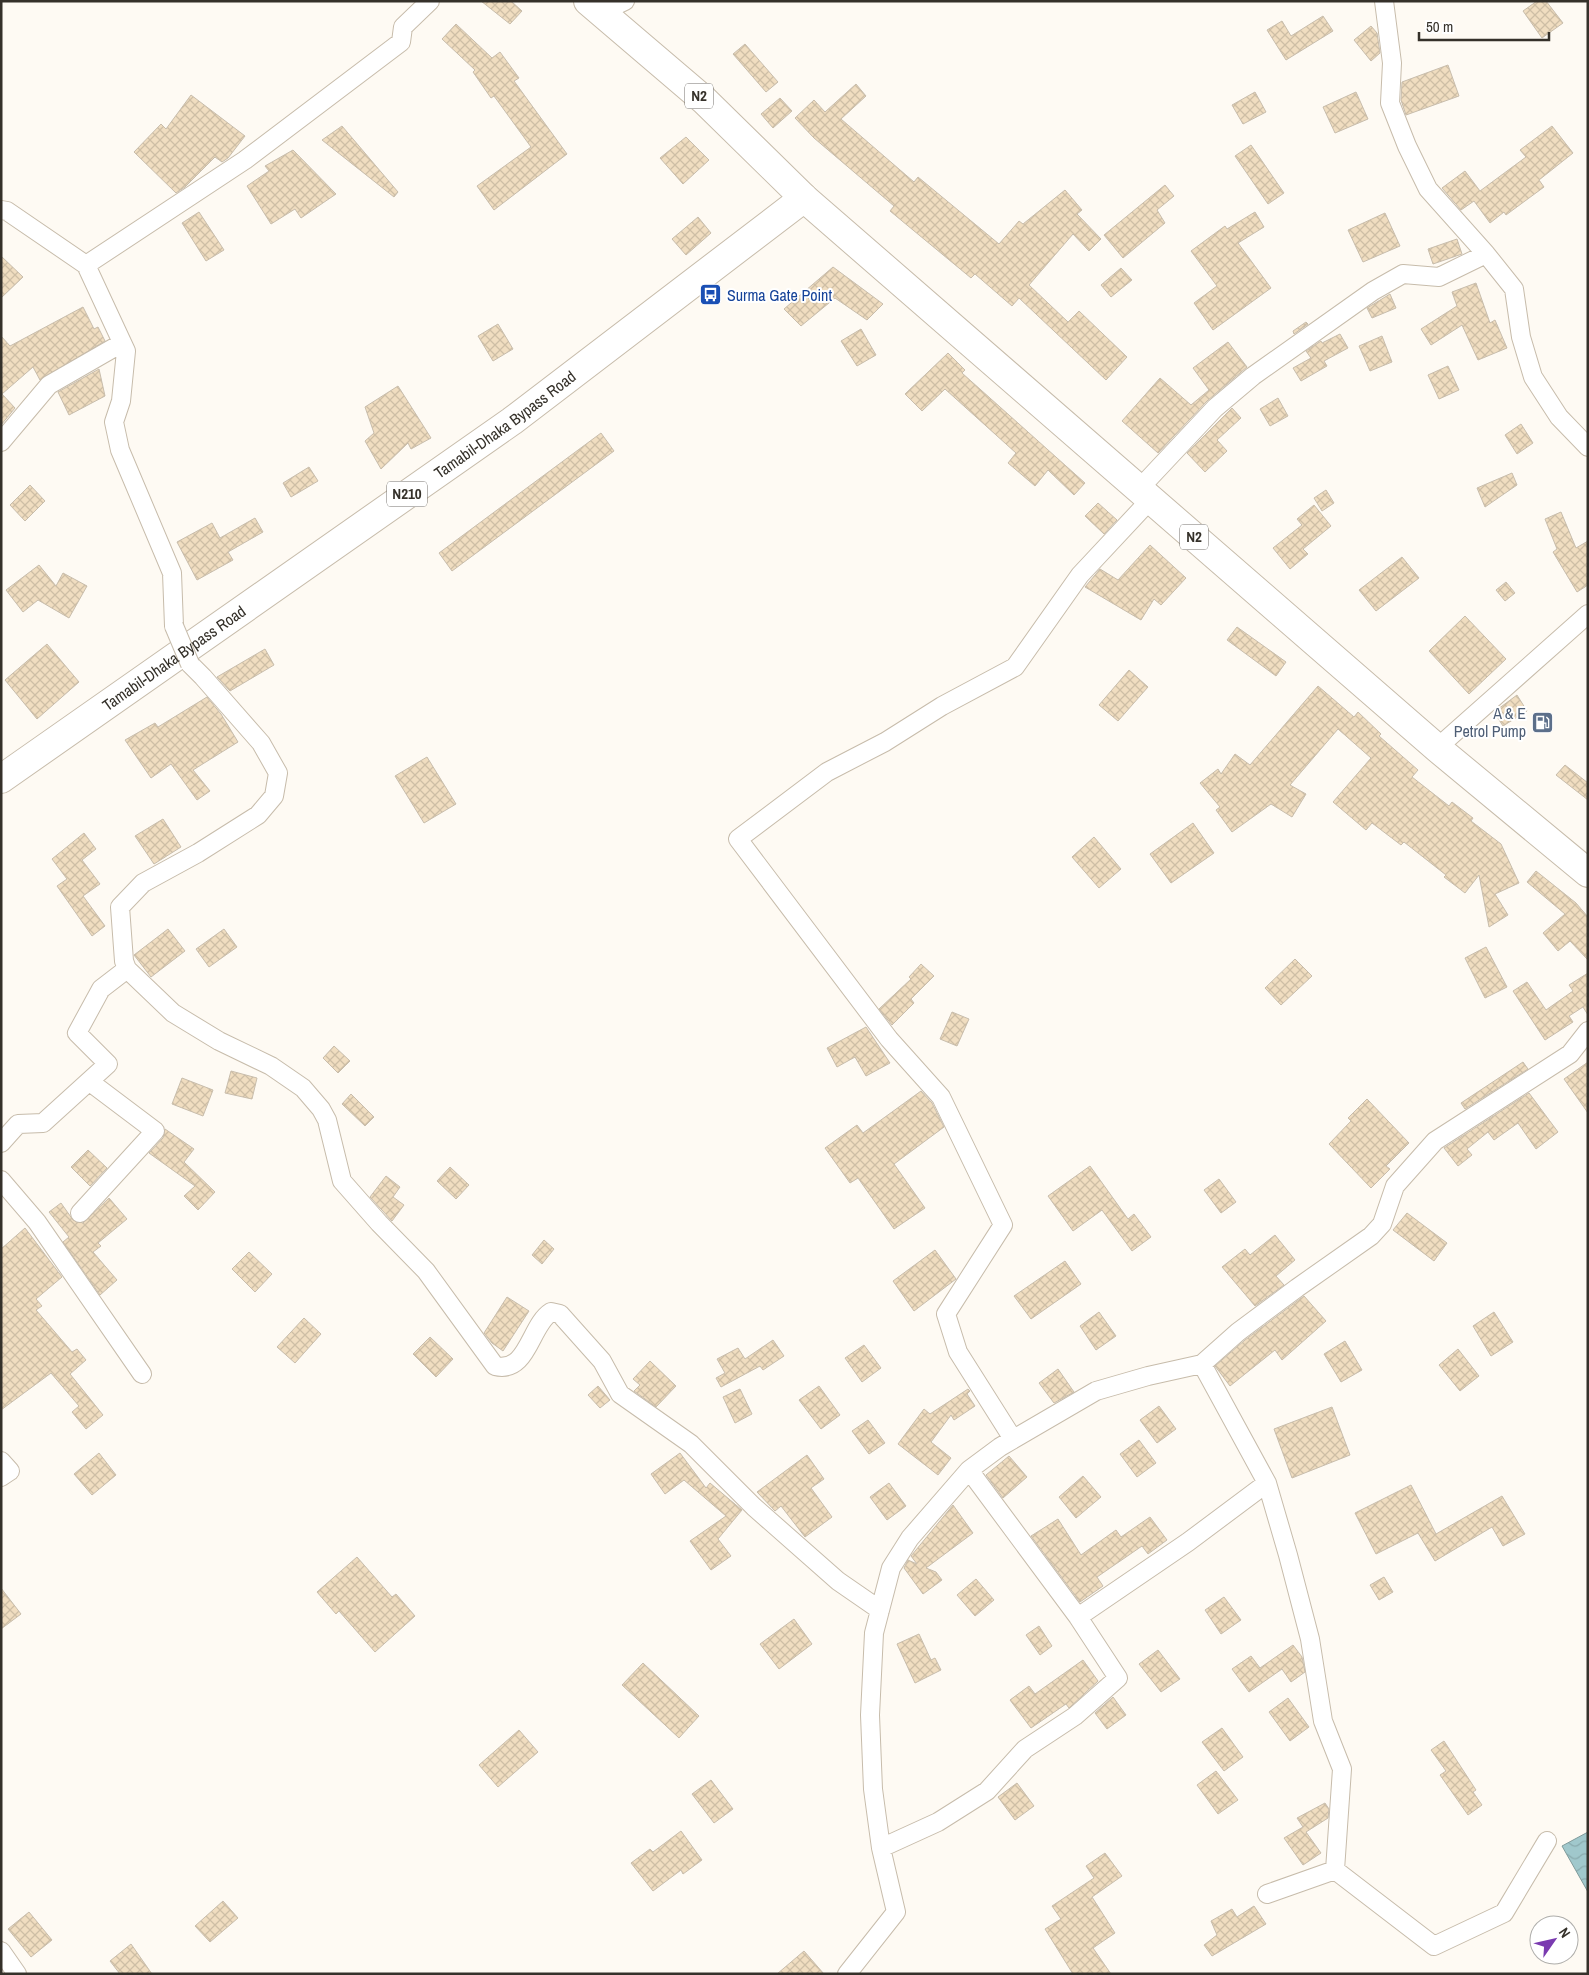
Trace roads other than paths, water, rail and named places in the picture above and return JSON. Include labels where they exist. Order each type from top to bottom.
[{"type":"highway","name":"N2","points":[[594,7],[704,100],[804,198],[1437,748],[1588,873]]},
{"type":"highway","name":"Tamabil-Dhaka Bypass Road","points":[[1,779],[512,421],[804,198]]},
{"type":"street","points":[[86,265],[246,160],[401,42],[402,27],[430,1]]},
{"type":"street","points":[[594,7],[625,1]]},
{"type":"street","points":[[1384,1],[1392,63],[1390,103],[1428,189],[1486,254],[1514,290],[1521,337],[1533,377],[1559,417],[1588,447]]},
{"type":"street","points":[[1,210],[7,210],[86,265],[126,351],[121,400],[114,422],[120,450],[172,573],[174,582],[172,598],[174,626],[190,664],[261,744],[278,773],[274,796],[258,815],[198,853],[143,883],[120,907],[124,961],[127,969],[174,1013],[219,1041],[271,1066],[303,1088],[321,1109],[327,1120],[342,1181],[426,1272],[495,1366],[503,1368],[518,1362],[542,1317],[551,1312],[560,1314],[602,1361],[620,1394],[691,1444],[754,1507],[838,1582],[880,1610]]},
{"type":"street","points":[[1013,1439],[958,1352],[946,1314],[1003,1225],[941,1097],[888,1039],[738,839],[827,772],[884,742],[942,706],[1015,667],[1080,575],[1215,408],[1253,376],[1373,291],[1403,274],[1439,276],[1486,254]]},
{"type":"street","points":[[1,442],[49,385],[122,343]]},
{"type":"street","points":[[1437,748],[1588,614]]},
{"type":"street","points":[[1,1143],[18,1124],[43,1123],[108,1064],[77,1033],[101,989],[127,969]]},
{"type":"street","points":[[847,1974],[896,1912],[881,1848],[873,1789],[870,1715],[874,1633],[891,1568],[910,1538],[969,1470],[1013,1439],[1096,1391],[1148,1376],[1202,1364],[1282,1299],[1371,1236],[1382,1224],[1395,1186],[1435,1141],[1570,1054],[1588,1031]]},
{"type":"street","points":[[80,1213],[155,1131],[90,1082]]},
{"type":"street","points":[[1,1180],[37,1222],[142,1374]]},
{"type":"street","points":[[1202,1364],[1267,1483],[1310,1639],[1323,1721],[1342,1769],[1336,1870]]},
{"type":"street","points":[[1,1462],[10,1471],[1,1477]]},
{"type":"street","points":[[881,1848],[938,1822],[987,1791],[1025,1749],[1075,1716],[1118,1678],[1078,1617],[969,1470]]},
{"type":"street","points":[[1078,1617],[1188,1542],[1267,1483]]},
{"type":"street","points":[[1336,1870],[1434,1946],[1504,1913],[1547,1841]]},
{"type":"street","points":[[1266,1894],[1336,1870]]},
{"type":"street","points":[[1,1951],[17,1974]]},
{"type":"water","points":[[1588,1832],[1588,1892],[1562,1846]]},
{"type":"place","name":"Surma Gate Point","points":[[711,295]]},
{"type":"place","name":"A & E Petrol Pump","points":[[1542,722]]}]
